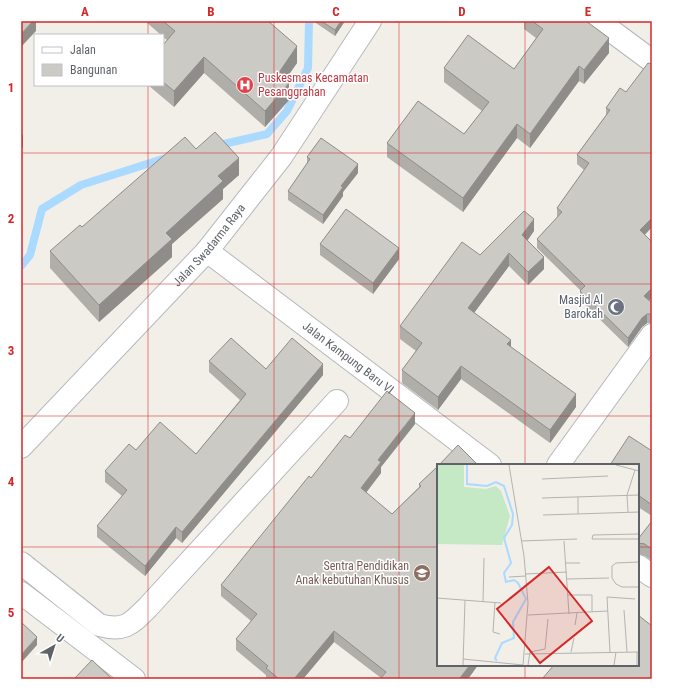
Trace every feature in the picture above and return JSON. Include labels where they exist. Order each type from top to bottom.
[{"type":"street","name":"Jalan Swadarma Raya","points":[[21,447],[207,251],[281,157],[370,21]]},
{"type":"street","points":[[598,21],[652,61]]},
{"type":"street","name":"Jalan Kampung Baru VI","points":[[207,251],[489,464]]},
{"type":"street","points":[[559,464],[650,343]]},
{"type":"street","points":[[21,563],[99,625],[109,628],[122,628],[140,615],[338,401]]},
{"type":"street","points":[[639,567],[652,576]]},
{"type":"street","points":[[21,593],[134,679]]},
{"type":"building","points":[[21,21],[33,21],[21,34]]},
{"type":"building","name":"Puskesmas Kecamatan Pesanggrahan","points":[[163,21],[268,21],[297,46],[278,74],[289,83],[265,111],[204,57],[174,91],[164,83],[164,44],[175,31]]},
{"type":"building","points":[[321,21],[341,21],[335,30]]},
{"type":"building","points":[[532,21],[586,21],[609,38],[584,70],[579,66],[530,134],[517,124],[463,198],[387,143],[418,101],[464,134],[489,102],[444,68],[468,35],[514,69],[543,29]]},
{"type":"building","points":[[648,63],[652,64],[652,218],[640,230],[652,242],[652,288],[644,296],[652,303],[652,314],[647,314],[642,318],[628,338],[580,291],[585,286],[537,239],[562,212],[557,208],[589,163],[577,155],[610,110],[606,108],[620,88],[626,92]]},
{"type":"building","points":[[215,132],[239,158],[218,176],[223,181],[166,233],[172,239],[99,305],[50,251],[80,225],[82,227],[185,137],[196,149]]},
{"type":"building","points":[[321,138],[358,164],[341,186],[343,187],[323,215],[288,191],[310,159],[307,157]]},
{"type":"building","points":[[346,209],[399,248],[373,283],[320,244]]},
{"type":"building","points":[[524,211],[534,219],[522,235],[544,257],[528,272],[509,253],[468,308],[511,340],[507,344],[576,394],[550,430],[461,366],[438,397],[402,370],[422,343],[400,326],[462,242],[480,255]]},
{"type":"building","points":[[231,338],[266,369],[292,338],[323,364],[182,532],[176,527],[145,566],[97,526],[127,490],[105,471],[129,444],[136,450],[160,422],[196,454],[246,394],[209,361]]},
{"type":"building","points":[[387,391],[415,413],[378,460],[381,462],[361,488],[392,514],[421,486],[419,484],[437,467],[437,666],[469,666],[460,678],[462,679],[380,679],[386,672],[334,631],[294,679],[279,679],[266,668],[268,666],[236,639],[257,614],[221,585],[309,476],[311,478],[345,435],[350,438]]},
{"type":"building","points":[[629,436],[652,451],[652,505],[639,496],[639,464],[611,464]]},
{"type":"building","points":[[458,445],[477,464],[440,464]]},
{"type":"building","points":[[652,521],[652,550],[645,544],[639,543],[639,538]]},
{"type":"building","points":[[639,616],[652,626],[652,679],[542,679],[553,666],[639,666]]},
{"type":"building","points":[[21,622],[37,637],[21,655]]},
{"type":"building","points":[[92,660],[112,679],[74,679]]},
{"type":"waterway","points":[[215,146],[267,134],[287,111],[308,68],[309,21]]},
{"type":"waterway","points":[[21,266],[30,255],[42,209],[81,185],[169,157]]},
{"type":"place","name":"Puskesmas Kecamatan Pesanggrahan","points":[[245,85]]},
{"type":"place","name":"Masjid Al Barokah","points":[[616,307]]},
{"type":"place","name":"Sentra Pendidikan Anak kebutuhan Khusus","points":[[422,573]]}]
